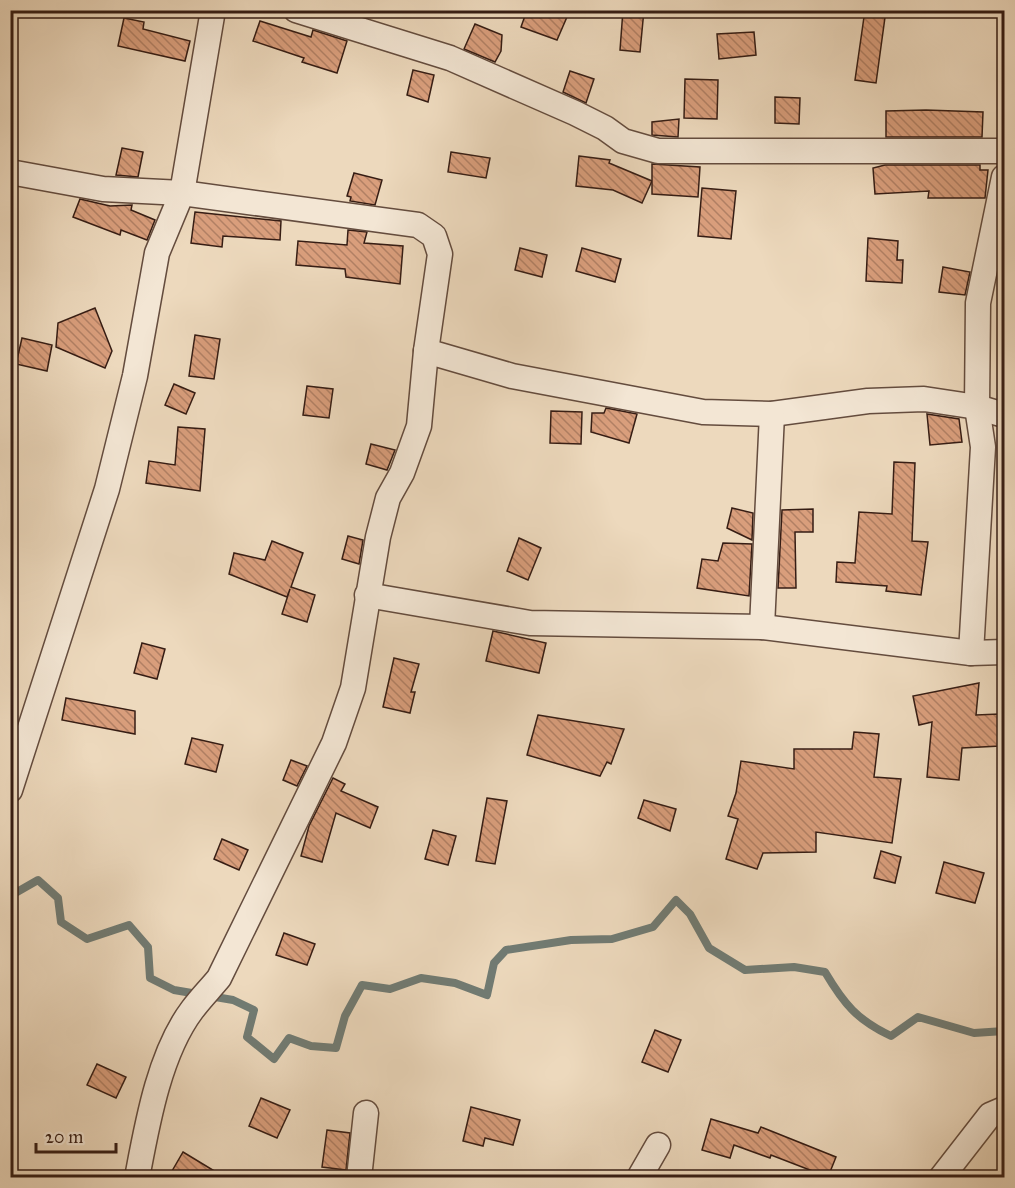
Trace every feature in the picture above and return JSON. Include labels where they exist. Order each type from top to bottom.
[{"type":"street","points":[[10,790],[107,489],[135,376],[157,253],[182,194],[213,10]]},
{"type":"street","points":[[296,10],[450,58],[576,113],[605,128],[623,141],[658,152],[1005,151]]},
{"type":"street","points":[[10,172],[103,189],[182,194],[418,225],[434,236],[440,254],[418,426],[402,473],[388,498],[367,595],[353,688],[334,743],[219,978],[191,1011],[173,1042],[149,1118],[136,1178]]},
{"type":"street","points":[[971,653],[983,447],[976,407],[978,303],[1005,177]]},
{"type":"street","points":[[426,351],[512,376],[703,412],[772,414],[868,401],[924,399],[976,407],[1005,415]]},
{"type":"street","points":[[762,627],[772,414]]},
{"type":"street","points":[[367,595],[530,622],[762,627],[971,653],[1005,652]]},
{"type":"street","points":[[941,1178],[990,1115],[1005,1109]]},
{"type":"street","points":[[359,1178],[366,1113]]},
{"type":"street","points":[[639,1178],[658,1145]]},
{"type":"building","points":[[527,10],[570,10],[557,40],[521,27]]},
{"type":"building","points":[[623,10],[644,10],[640,52],[620,50]]},
{"type":"building","points":[[865,10],[886,10],[876,83],[855,80]]},
{"type":"building","points":[[124,18],[144,22],[143,29],[190,41],[185,61],[118,46]]},
{"type":"building","points":[[260,21],[311,37],[313,30],[347,41],[337,73],[302,62],[304,58],[253,41]]},
{"type":"building","points":[[475,24],[502,35],[501,51],[495,62],[464,49]]},
{"type":"building","points":[[754,32],[756,55],[719,59],[717,34]]},
{"type":"building","points":[[413,70],[434,75],[428,102],[407,95]]},
{"type":"building","points":[[570,71],[594,79],[586,103],[563,92]]},
{"type":"building","points":[[685,79],[718,80],[717,119],[684,118]]},
{"type":"building","points":[[775,97],[800,98],[799,124],[775,123]]},
{"type":"building","points":[[886,111],[983,112],[982,137],[886,137]]},
{"type":"building","points":[[679,119],[678,137],[652,135],[652,122]]},
{"type":"building","points":[[122,148],[143,152],[138,177],[116,175]]},
{"type":"building","points":[[451,152],[490,158],[486,178],[448,172]]},
{"type":"building","points":[[579,156],[610,160],[609,163],[652,181],[642,203],[613,190],[576,186]]},
{"type":"building","points":[[652,164],[700,167],[698,197],[652,194]]},
{"type":"building","points":[[885,165],[980,165],[980,170],[988,170],[985,198],[928,198],[929,191],[875,194],[873,168]]},
{"type":"building","points":[[354,173],[382,180],[375,205],[350,201],[351,197],[347,196]]},
{"type":"building","points":[[702,188],[736,191],[731,239],[698,236]]},
{"type":"building","points":[[80,199],[110,206],[132,205],[131,210],[155,220],[147,240],[121,230],[120,235],[73,217]]},
{"type":"building","points":[[195,212],[281,221],[280,240],[223,236],[222,247],[191,243]]},
{"type":"building","points":[[348,230],[367,232],[364,243],[403,246],[400,284],[346,277],[345,269],[296,265],[298,241],[347,245]]},
{"type":"building","points":[[868,238],[898,241],[897,260],[903,260],[902,283],[866,281]]},
{"type":"building","points":[[520,248],[547,255],[542,277],[515,270]]},
{"type":"building","points":[[582,248],[621,259],[615,282],[576,271]]},
{"type":"building","points":[[943,267],[970,272],[965,295],[939,292]]},
{"type":"building","points":[[95,308],[112,351],[105,368],[56,347],[58,323]]},
{"type":"building","points":[[195,335],[220,339],[214,379],[189,376]]},
{"type":"building","points":[[22,338],[52,345],[47,371],[16,364]]},
{"type":"building","points":[[174,384],[195,393],[186,414],[165,405]]},
{"type":"building","points":[[307,386],[333,389],[329,418],[303,415]]},
{"type":"building","points":[[606,408],[637,414],[629,443],[591,432],[592,413],[604,413]]},
{"type":"building","points":[[551,411],[582,412],[581,444],[550,443]]},
{"type":"building","points":[[927,414],[959,419],[962,442],[930,445]]},
{"type":"building","points":[[178,427],[205,429],[200,491],[146,483],[149,461],[175,465]]},
{"type":"building","points":[[371,444],[395,450],[387,470],[366,464]]},
{"type":"building","points":[[894,462],[915,463],[912,541],[928,542],[921,595],[886,591],[887,586],[836,582],[837,562],[855,563],[859,512],[892,514]]},
{"type":"building","points":[[732,508],[753,513],[752,540],[727,528]]},
{"type":"building","points":[[813,509],[813,532],[795,532],[796,588],[778,588],[782,510]]},
{"type":"building","points":[[348,536],[363,540],[359,564],[342,559]]},
{"type":"building","points":[[519,538],[541,548],[528,580],[507,571]]},
{"type":"building","points":[[272,541],[303,553],[291,587],[315,595],[307,622],[282,614],[290,589],[287,597],[229,574],[234,553],[265,560]]},
{"type":"building","points":[[723,543],[752,544],[749,596],[697,588],[702,559],[718,561]]},
{"type":"building","points":[[493,631],[546,643],[539,673],[486,661]]},
{"type":"building","points":[[142,643],[165,649],[157,679],[134,673]]},
{"type":"building","points":[[394,658],[419,664],[411,692],[415,692],[410,713],[383,707]]},
{"type":"building","points":[[979,683],[976,715],[999,714],[1000,746],[962,748],[959,780],[927,777],[932,722],[919,725],[913,696]]},
{"type":"building","points":[[66,698],[135,711],[135,734],[62,720]]},
{"type":"building","points":[[538,715],[624,729],[611,764],[607,762],[600,776],[527,755]]},
{"type":"building","points":[[854,732],[879,734],[874,777],[901,779],[892,843],[816,832],[816,852],[763,853],[757,869],[726,859],[738,819],[728,816],[736,793],[741,761],[794,769],[794,749],[852,749]]},
{"type":"building","points":[[192,738],[223,745],[216,772],[185,764]]},
{"type":"building","points":[[291,760],[307,766],[297,786],[283,780]]},
{"type":"building","points":[[333,778],[345,784],[341,791],[378,807],[370,828],[336,813],[322,862],[301,856],[309,826]]},
{"type":"building","points":[[487,798],[507,801],[495,864],[476,861]]},
{"type":"building","points":[[644,800],[676,809],[670,831],[638,818]]},
{"type":"building","points":[[433,830],[456,836],[448,865],[425,859]]},
{"type":"building","points":[[222,839],[248,850],[239,870],[214,859]]},
{"type":"building","points":[[881,851],[901,857],[895,883],[874,878]]},
{"type":"building","points":[[944,862],[984,873],[975,903],[936,893]]},
{"type":"building","points":[[284,933],[315,944],[307,965],[276,955]]},
{"type":"building","points":[[655,1030],[681,1040],[668,1072],[642,1062]]},
{"type":"building","points":[[97,1064],[126,1077],[116,1098],[87,1085]]},
{"type":"building","points":[[261,1098],[290,1110],[277,1138],[249,1126]]},
{"type":"building","points":[[471,1107],[520,1120],[513,1145],[485,1138],[483,1146],[463,1141]]},
{"type":"building","points":[[711,1119],[758,1133],[761,1127],[836,1157],[828,1177],[771,1155],[770,1158],[734,1145],[730,1158],[702,1150]]},
{"type":"building","points":[[327,1130],[350,1133],[346,1170],[322,1167]]},
{"type":"building","points":[[183,1152],[226,1178],[168,1178]]},
{"type":"waterway","points":[[10,896],[38,880],[58,898],[61,922],[87,939],[129,925],[148,947],[150,978],[174,990],[233,1000],[254,1010],[247,1037],[274,1059],[289,1038],[311,1046],[336,1048],[345,1016],[362,985],[390,989],[421,978],[455,983],[487,995],[494,963],[506,950],[571,940],[612,939],[653,927],[676,900],[690,914],[709,948],[745,970],[794,967],[825,972],[852,1010],[869,1024],[891,1036],[918,1017],[974,1033],[1004,1031]]}]
